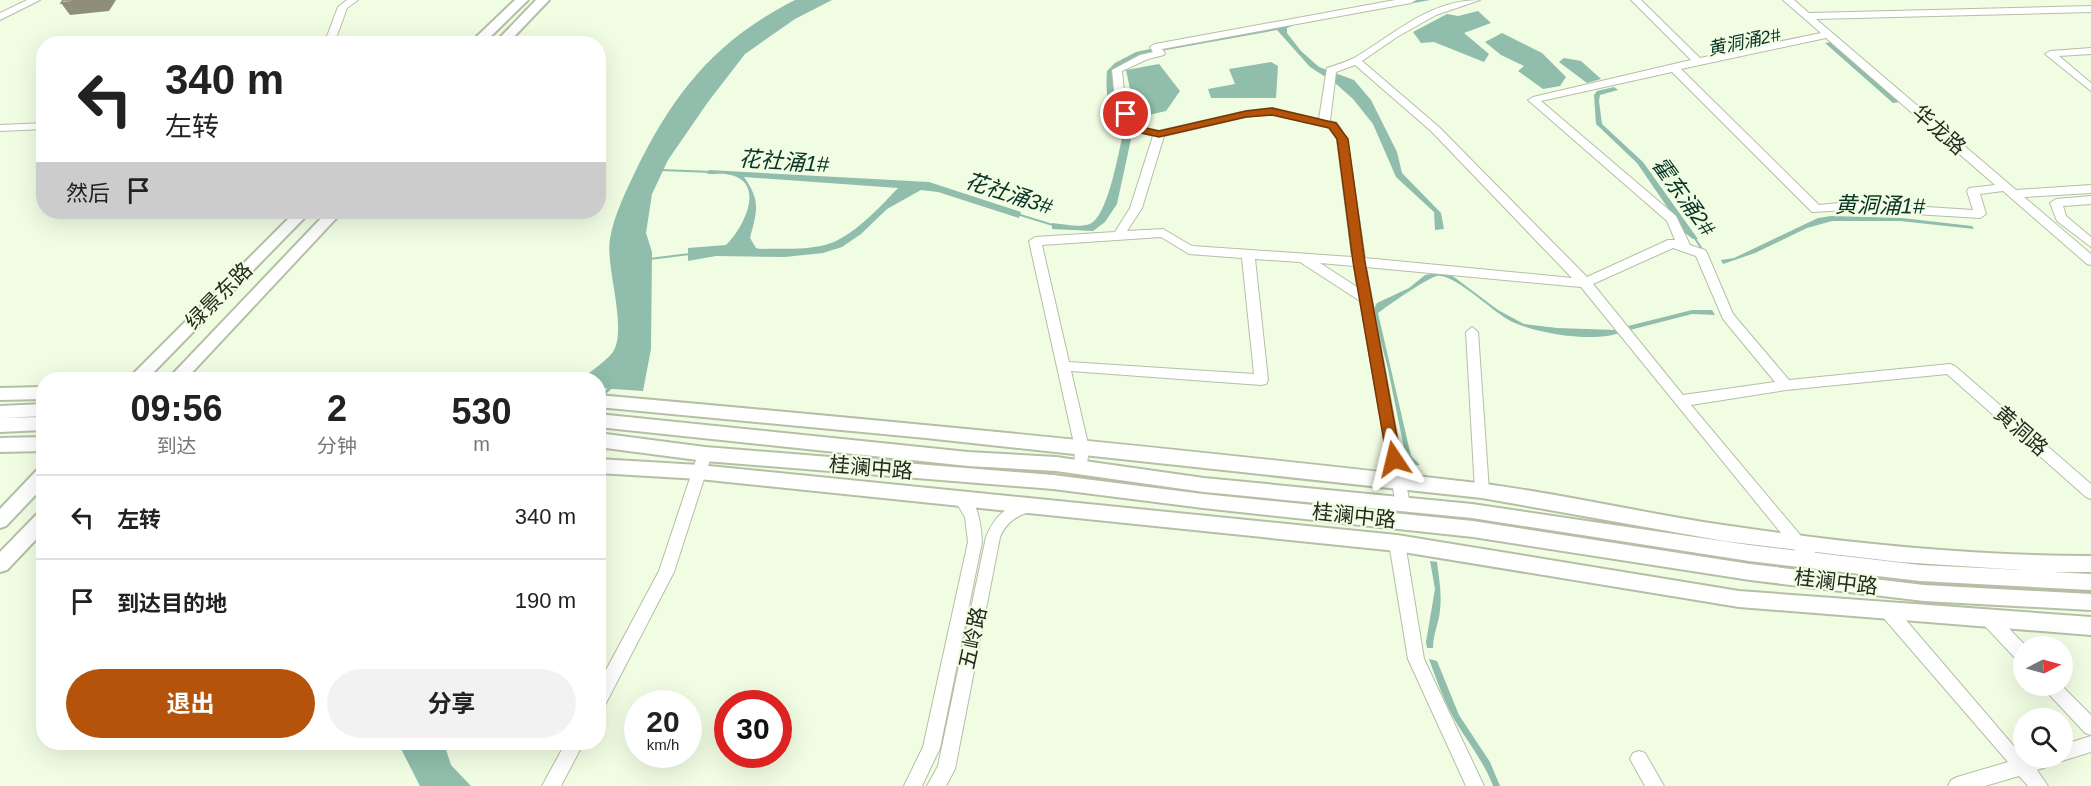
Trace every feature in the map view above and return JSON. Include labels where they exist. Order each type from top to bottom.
[{"type":"main road","points":[[484,36],[522,0]]},
{"type":"main road","points":[[508,36],[543,0]]},
{"type":"main road","name":"绿景东路","points":[[143,372],[296,219]]},
{"type":"main road","name":"绿景东路","points":[[183,372],[328,219]]},
{"type":"main road","points":[[0,394],[36,393]]},
{"type":"main road","points":[[606,402],[1082,448],[1482,491],[1713,531],[1911,555],[2045,564],[2091,564]]},
{"type":"main road","points":[[0,412],[36,410]]},
{"type":"main road","name":"桂澜中路","points":[[606,421],[724,435],[1081,468],[1204,485],[1472,511],[1812,560],[1920,573],[2091,582]]},
{"type":"main road","points":[[0,425],[36,423]]},
{"type":"main road","name":"桂澜中路","points":[[607,441],[705,454],[1053,482],[1203,501],[1473,529],[1750,572],[1938,594],[2091,602]]},
{"type":"main road","points":[[0,445],[36,444]]},
{"type":"main road","points":[[775,460],[871,489]]},
{"type":"main road","points":[[606,466],[699,472],[1396,543],[1739,599],[2091,626]]},
{"type":"main road","points":[[0,521],[36,483]]},
{"type":"main road","points":[[1063,509],[1133,501],[1184,506],[1203,501]]},
{"type":"main road","points":[[1355,517],[1396,543]]},
{"type":"main road","points":[[0,564],[36,526]]},
{"type":"main road","points":[[1887,610],[1938,594]]},
{"type":"street","points":[[0,17],[34,0]]},
{"type":"street","points":[[332,36],[343,7],[353,0]]},
{"type":"street","points":[[1403,505],[1359,262],[1342,139],[1332,125],[1272,111],[1246,114],[1159,134],[1133,128],[1120,100],[1117,70],[1144,57],[1160,53],[1157,49],[1411,0]]},
{"type":"street","points":[[1324,123],[1330,76],[1393,35],[1433,13],[1475,0]]},
{"type":"street","points":[[1636,0],[1698,61]]},
{"type":"street","name":"华龙路","points":[[1788,0],[2091,261]]},
{"type":"street","points":[[1806,16],[2091,9]]},
{"type":"street","points":[[1685,248],[1672,219],[1533,100],[1698,61],[1828,35]]},
{"type":"street","points":[[2091,51],[2050,54],[2091,88]]},
{"type":"street","points":[[1356,61],[1435,129],[1585,283],[1812,560]]},
{"type":"street","points":[[1674,68],[1816,209],[1849,206],[1980,214],[1973,191],[2091,189]]},
{"type":"street","points":[[0,128],[36,126]]},
{"type":"street","points":[[1118,236],[1136,208],[1159,134]]},
{"type":"street","points":[[2091,200],[2056,203],[2061,219],[2091,242]]},
{"type":"street","points":[[1081,468],[1082,448],[1035,241],[1163,234],[1189,250],[1359,262],[1585,283],[1672,243],[1701,253],[1728,316],[1786,385]]},
{"type":"street","points":[[2072,244],[2091,242]]},
{"type":"street","points":[[1063,366],[1261,380],[1248,254]]},
{"type":"street","points":[[1302,258],[1365,298]]},
{"type":"street","points":[[1472,332],[1482,491]]},
{"type":"street","name":"黄洞路","points":[[1786,385],[1950,369],[2091,493]]},
{"type":"street","points":[[1680,401],[1786,385]]},
{"type":"street","points":[[606,687],[666,572],[705,454]]},
{"type":"street","name":"五岭路","points":[[913,786],[931,748],[975,542],[972,516],[961,499]]},
{"type":"street","name":"五岭路","points":[[936,786],[946,769],[990,552],[1000,520],[1012,511],[1028,505]]},
{"type":"street","points":[[975,542],[983,538],[988,539],[990,552]]},
{"type":"street","points":[[1396,543],[1416,659],[1474,786]]},
{"type":"street","points":[[1887,610],[2013,757]]},
{"type":"street","points":[[1988,618],[2013,644]]},
{"type":"street","points":[[2062,696],[2091,727]]},
{"type":"street","points":[[2073,750],[2091,744]]},
{"type":"street","points":[[551,786],[571,750]]},
{"type":"street","points":[[1639,759],[1655,786]]},
{"type":"street","points":[[1957,786],[2019,768]]},
{"type":"street","points":[[2023,768],[2039,786]]},
{"type":"shaded area","points":[[795,0],[832,0],[795,19],[745,54],[668,160],[652,194],[646,233],[652,252],[651,349],[643,391],[606,388],[606,372],[591,372],[610,356],[617,342],[617,313],[609,251],[614,221],[621,203],[651,142],[682,92],[720,51],[742,32]]},
{"type":"shaded area","points":[[1415,0],[1430,0],[1294,25],[1287,28],[1287,33],[1301,51],[1319,67],[1354,80],[1371,100],[1397,152],[1402,173],[1441,213],[1444,229],[1435,230],[1434,212],[1396,177],[1373,124],[1353,99],[1335,83],[1310,67],[1277,30],[1144,54],[1121,66],[1114,79],[1114,96],[1131,139],[1117,204],[1105,222],[1093,231],[1052,229],[1052,223],[1076,226],[1090,224],[1102,210],[1107,198],[1122,138],[1111,114],[1107,97],[1107,71],[1115,63],[1136,52],[1216,35]]},
{"type":"shaded area","points":[[1478,11],[1491,23],[1464,33],[1489,54],[1484,62],[1434,42],[1421,43],[1413,32],[1447,14],[1458,16]]},
{"type":"shaded area","points":[[1502,33],[1542,53],[1566,77],[1560,86],[1543,89],[1518,71],[1524,66],[1501,55],[1485,42]]},
{"type":"shaded area","points":[[1832,42],[1900,102],[1893,103],[1825,43]]},
{"type":"shaded area","points":[[1564,58],[1581,61],[1601,79],[1587,83],[1559,62]]},
{"type":"shaded area","points":[[1271,62],[1278,66],[1276,98],[1211,98],[1208,89],[1235,84],[1229,69]]},
{"type":"shaded area","points":[[1159,64],[1180,91],[1166,111],[1136,118],[1126,70]]},
{"type":"shaded area","points":[[1614,87],[1618,90],[1600,95],[1602,124],[1643,162],[1698,239],[1693,239],[1685,233],[1637,163],[1596,124],[1594,95],[1597,91]]},
{"type":"shaded area","points":[[709,170],[929,182],[1021,212],[1019,218],[938,192],[921,190],[887,209],[861,234],[842,247],[823,253],[785,257],[716,256],[688,261],[688,248],[726,245],[739,229],[748,208],[748,188],[742,180],[728,174],[707,174]],"holes":[[[744,177],[898,188],[860,225],[834,242],[807,248],[760,249],[756,248],[750,238],[756,206],[753,193]]]},
{"type":"shaded area","points":[[1831,216],[1902,218],[1972,226],[1974,229],[1900,221],[1832,221],[1807,228],[1755,253],[1723,264],[1721,260],[1734,258],[1818,218]]},
{"type":"shaded area","points":[[1443,272],[1454,277],[1498,310],[1524,324],[1557,328],[1617,330],[1619,333],[1608,336],[1579,337],[1546,332],[1507,319],[1462,286],[1444,277],[1437,276],[1417,286],[1378,313],[1411,456],[1420,465],[1410,466],[1406,458],[1388,369],[1373,311],[1377,303],[1409,288],[1425,275]]},
{"type":"shaded area","points":[[1692,310],[1712,310],[1715,315],[1692,314],[1626,331],[1624,327]]},
{"type":"shaded area","points":[[1430,561],[1437,562],[1441,604],[1433,648],[1427,648],[1435,589]]},
{"type":"shaded area","points":[[1429,659],[1437,661],[1459,715],[1490,762],[1500,786],[1493,786],[1482,762],[1453,716]]},
{"type":"shaded area","points":[[402,750],[446,750],[451,765],[471,786],[420,786]]},
{"type":"building","points":[[63,0],[87,0],[61,3]]},
{"type":"waterway","name":"花社涌1#","points":[[661,170],[712,172]]},
{"type":"waterway","name":"花社涌3#","points":[[1017,214],[1056,226]]},
{"type":"waterway","name":"霍东涌2#","points":[[1694,237],[1702,249]]},
{"type":"waterway","name":"花社涌3#","points":[[649,259],[690,254]]},
{"type":"waterway","points":[[606,392],[612,386]]},
{"type":"route","points":[[1126,114],[1133,128],[1159,134],[1246,114],[1272,111],[1332,125],[1342,139],[1359,262],[1394,459]]},
{"type":"water label","name":"黄洞涌2#","points":[[1744,42]]},
{"type":"water label","name":"黄洞涌1#","points":[[1880,205]]}]
